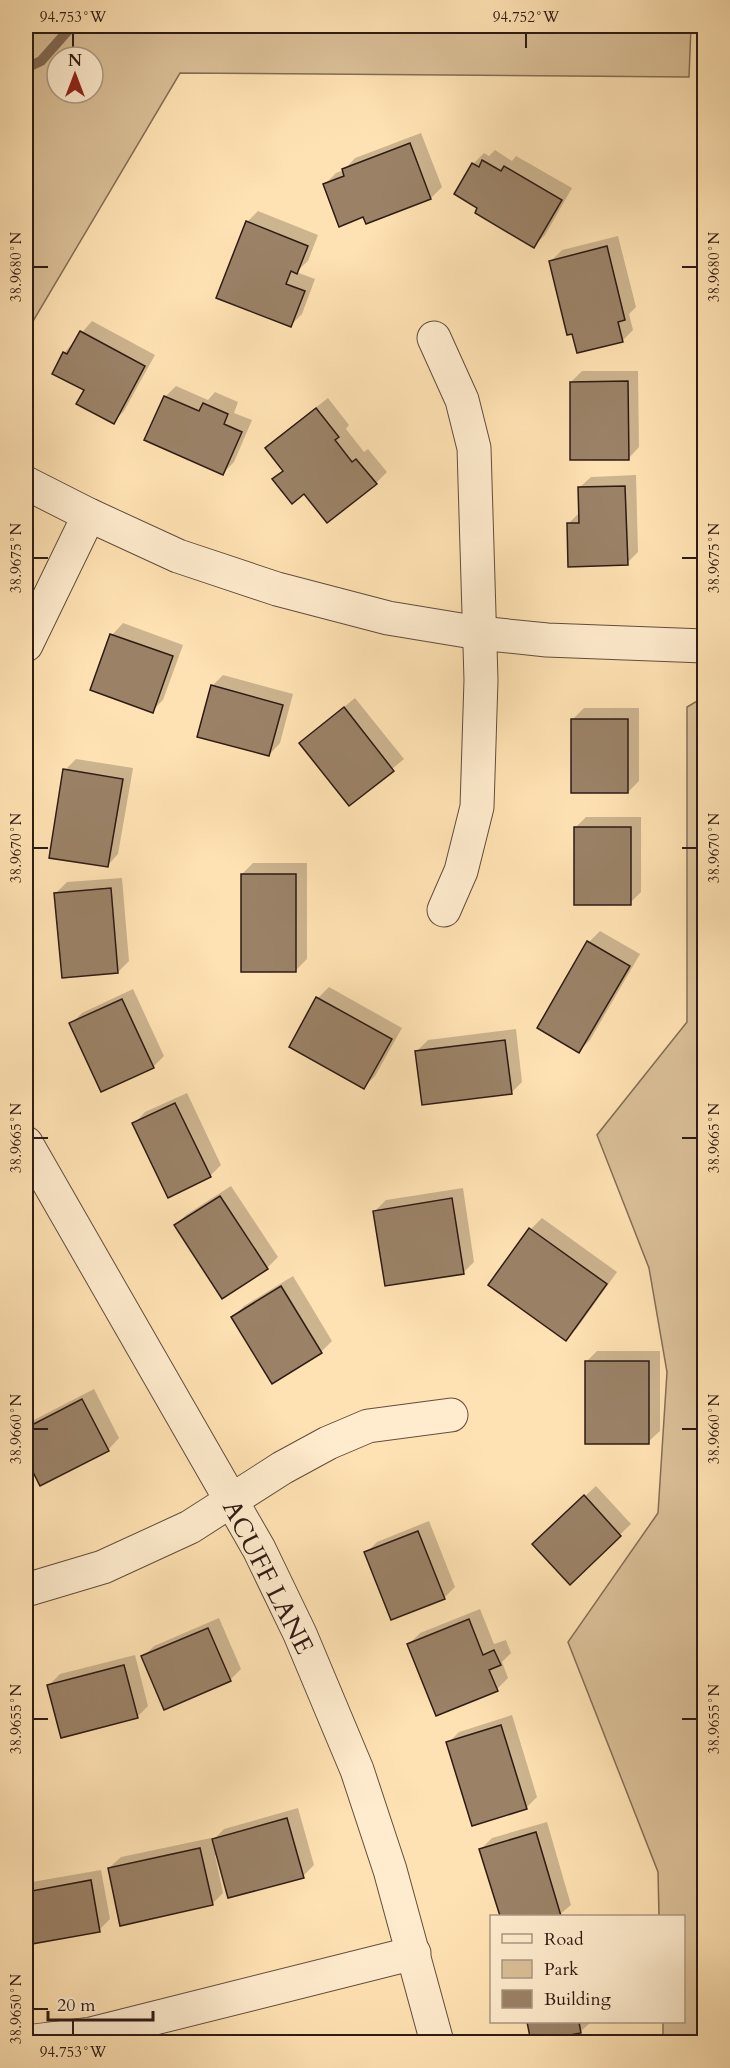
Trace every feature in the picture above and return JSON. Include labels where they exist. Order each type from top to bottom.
[{"type":"street","points":[[434,338],[462,400],[474,448],[481,680],[477,807],[461,871],[444,910]]},
{"type":"street","points":[[26,483],[178,556],[277,589],[388,618],[479,633],[547,640],[705,646]]},
{"type":"street","points":[[26,645],[89,515]]},
{"type":"street","name":"ACUFF LANE","points":[[26,1143],[259,1550],[300,1634],[357,1770],[390,1870],[437,2043]]},
{"type":"street","points":[[26,1590],[103,1567],[190,1527],[282,1468],[328,1443],[368,1426],[451,1415]]},
{"type":"street","points":[[26,2042],[91,2034],[414,1953]]},
{"type":"green space","points":[[26,26],[691,26],[689,77],[180,73],[26,333]]},
{"type":"green space","points":[[704,697],[704,2042],[663,2042],[663,2023],[685,2023],[685,1915],[659,1915],[658,1872],[568,1642],[658,1513],[667,1372],[649,1268],[597,1135],[687,1022],[687,707]]},
{"type":"building","points":[[410,143],[431,199],[366,224],[363,217],[339,227],[323,184],[344,176],[342,169]]},
{"type":"building","points":[[482,160],[501,171],[504,166],[562,200],[534,248],[475,213],[477,208],[454,194],[472,163],[479,167]]},
{"type":"building","points":[[246,221],[308,246],[297,274],[291,271],[286,284],[305,291],[291,327],[216,298]]},
{"type":"building","points":[[607,246],[625,320],[618,322],[623,342],[577,353],[572,334],[567,335],[549,261]]},
{"type":"building","points":[[80,331],[145,366],[114,424],[76,404],[84,390],[52,374],[63,352],[67,354]]},
{"type":"building","points":[[628,381],[629,460],[570,460],[570,382]]},
{"type":"building","points":[[164,396],[199,411],[203,403],[228,414],[224,424],[242,432],[223,475],[144,440]]},
{"type":"building","points":[[316,408],[339,437],[335,440],[352,462],[356,459],[377,484],[327,523],[304,494],[292,504],[272,479],[283,471],[265,448]]},
{"type":"building","points":[[625,486],[628,565],[568,567],[567,523],[579,523],[578,487]]},
{"type":"building","points":[[110,634],[173,656],[153,713],[90,690]]},
{"type":"building","points":[[211,685],[283,705],[269,756],[197,737]]},
{"type":"building","points":[[344,707],[394,771],[349,806],[299,743]]},
{"type":"building","points":[[571,719],[628,719],[628,793],[571,793]]},
{"type":"building","points":[[63,769],[123,779],[108,867],[49,858]]},
{"type":"building","points":[[574,827],[631,827],[631,905],[574,905]]},
{"type":"building","points":[[241,874],[296,874],[296,972],[241,972]]},
{"type":"building","points":[[111,888],[118,973],[62,978],[54,893]]},
{"type":"building","points":[[587,941],[630,966],[579,1053],[537,1028]]},
{"type":"building","points":[[316,997],[392,1039],[364,1089],[289,1047]]},
{"type":"building","points":[[122,999],[154,1068],[101,1092],[69,1023]]},
{"type":"building","points":[[505,1040],[512,1094],[422,1105],[415,1051]]},
{"type":"building","points":[[175,1103],[211,1177],[168,1198],[132,1123]]},
{"type":"building","points":[[220,1196],[268,1269],[222,1299],[174,1225]]},
{"type":"building","points":[[452,1198],[464,1274],[385,1286],[373,1211]]},
{"type":"building","points":[[529,1228],[607,1284],[566,1341],[488,1285]]},
{"type":"building","points":[[281,1286],[322,1353],[272,1384],[231,1317]]},
{"type":"building","points":[[585,1361],[649,1361],[649,1444],[585,1444]]},
{"type":"building","points":[[82,1399],[109,1451],[40,1486],[26,1458],[26,1428]]},
{"type":"building","points":[[584,1495],[621,1536],[570,1585],[532,1544]]},
{"type":"building","points":[[418,1531],[445,1599],[391,1620],[364,1552]]},
{"type":"building","points":[[469,1619],[483,1655],[494,1650],[501,1665],[489,1670],[498,1691],[436,1716],[407,1644]]},
{"type":"building","points":[[208,1628],[231,1681],[164,1710],[141,1656]]},
{"type":"building","points":[[124,1665],[138,1718],[61,1738],[47,1685]]},
{"type":"building","points":[[501,1725],[527,1809],[472,1826],[446,1742]]},
{"type":"building","points":[[287,1818],[304,1878],[228,1898],[212,1839]]},
{"type":"building","points":[[536,1832],[561,1915],[500,1915],[479,1849]]},
{"type":"building","points":[[200,1848],[213,1905],[120,1926],[108,1868]]},
{"type":"building","points":[[91,1880],[100,1932],[26,1945],[26,1892]]},
{"type":"building","points":[[527,2023],[579,2023],[581,2033],[531,2042]]},
{"type":"waterway","points":[[26,68],[41,61],[72,26]]}]
